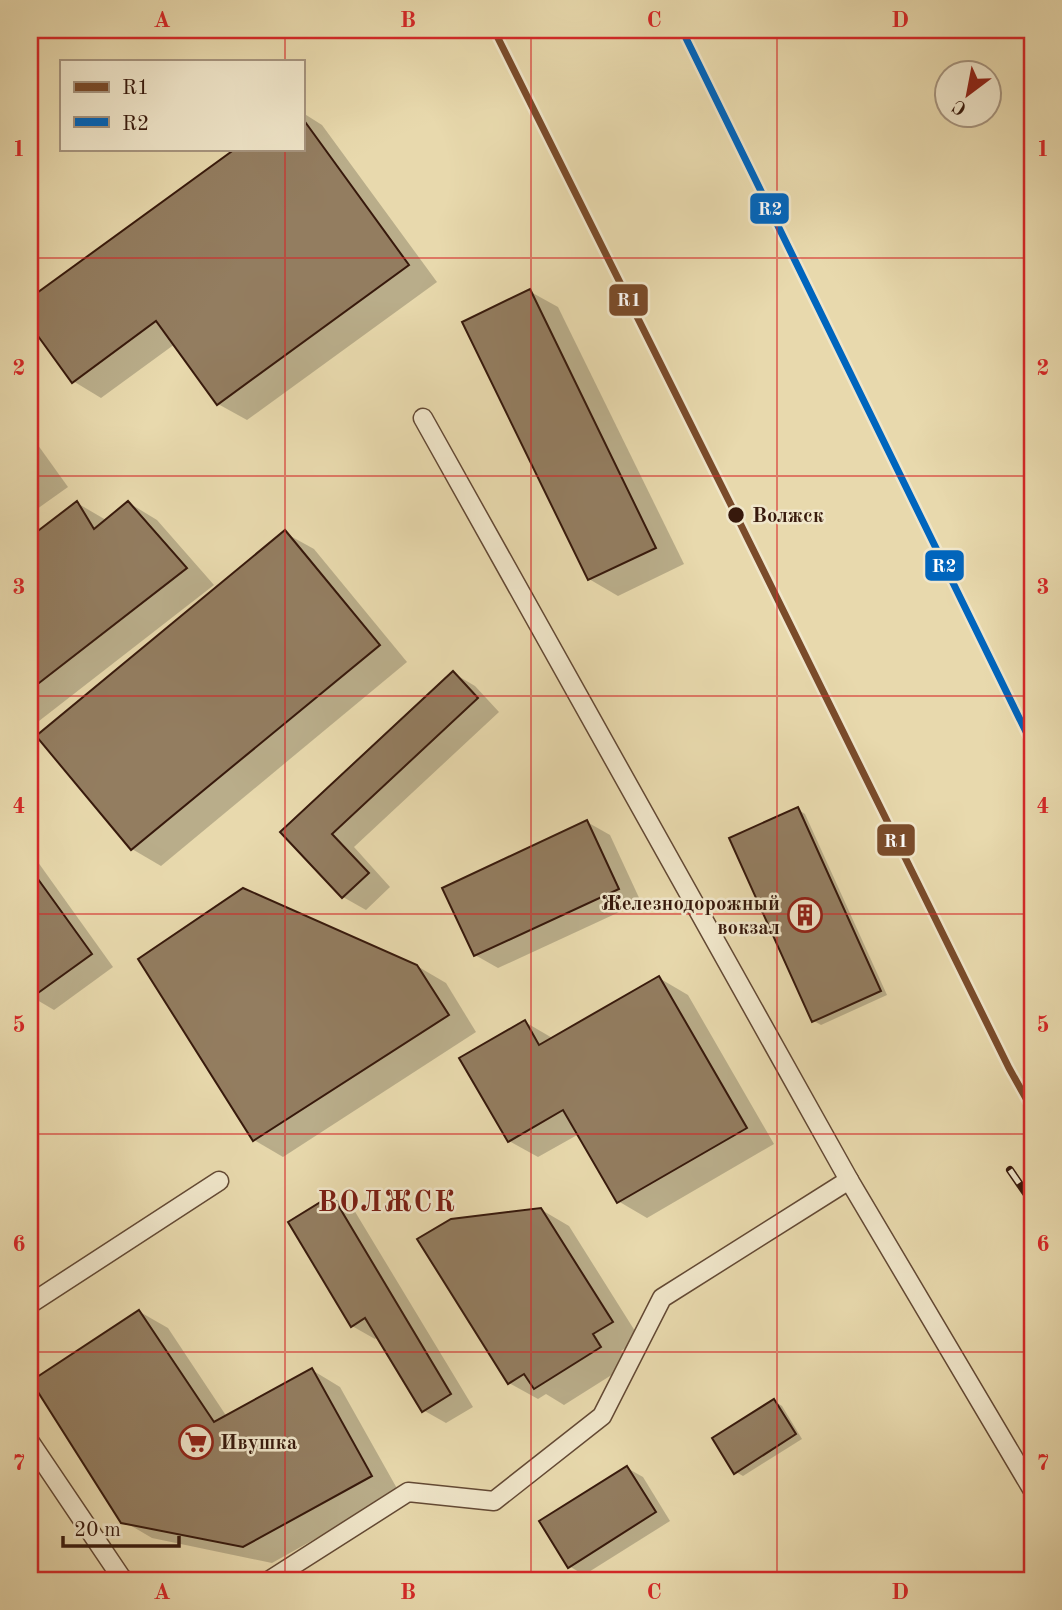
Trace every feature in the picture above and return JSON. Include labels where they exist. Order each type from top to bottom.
[{"type":"lane","points":[[423,418],[849,1180],[1032,1489]]},
{"type":"lane","points":[[270,1580],[408,1492],[494,1502],[602,1416],[662,1298],[849,1180]]},
{"type":"lane","points":[[30,1304],[219,1181]]},
{"type":"lane","points":[[30,1441],[125,1580]]},
{"type":"building","points":[[304,120],[409,265],[217,405],[156,321],[72,383],[30,325],[30,298],[234,150],[304,150]]},
{"type":"building","points":[[530,289],[656,548],[588,580],[462,322]]},
{"type":"building","points":[[77,501],[94,529],[128,501],[187,568],[30,690],[30,537]]},
{"type":"building","points":[[285,530],[380,645],[131,850],[36,736]]},
{"type":"building","points":[[453,671],[478,698],[332,834],[369,873],[342,898],[280,832]]},
{"type":"building","name":"Железнодорожный вокзал","points":[[798,807],[881,991],[812,1022],[729,838]]},
{"type":"building","points":[[587,820],[619,889],[474,956],[442,888]]},
{"type":"building","points":[[30,868],[92,954],[31,998],[30,997]]},
{"type":"building","points":[[243,888],[417,965],[449,1015],[253,1141],[138,959]]},
{"type":"building","points":[[659,976],[747,1128],[617,1203],[563,1110],[508,1142],[459,1058],[525,1020],[539,1045]]},
{"type":"building","points":[[332,1195],[451,1394],[422,1412],[365,1318],[351,1327],[288,1222]]},
{"type":"building","points":[[541,1208],[613,1322],[593,1334],[601,1347],[534,1389],[524,1374],[508,1384],[417,1239],[451,1219]]},
{"type":"building","points":[[139,1310],[214,1422],[312,1368],[372,1476],[243,1547],[121,1523],[31,1381]]},
{"type":"building","points":[[774,1399],[796,1434],[734,1474],[712,1438]]},
{"type":"building","points":[[627,1466],[656,1512],[568,1568],[539,1521]]},
{"type":"railway","points":[[682,30],[1032,744]]},
{"type":"railway","points":[[736,515],[1009,1068],[1032,1109]]},
{"type":"railway","points":[[1010,1170],[1032,1202]]},
{"type":"transit line","name":"R1","points":[[494,30],[1009,1068],[1032,1109]]},
{"type":"transit line","name":"R2","points":[[682,30],[1032,744]]},
{"type":"place","name":"Волжск","points":[[736,515]]},
{"type":"place","name":"Железнодорожный вокзал","points":[[805,915]]},
{"type":"place","name":"Ивушка","points":[[196,1442]]},
{"type":"district","name":"ВОЛЖСК","points":[[387,1201]]}]
